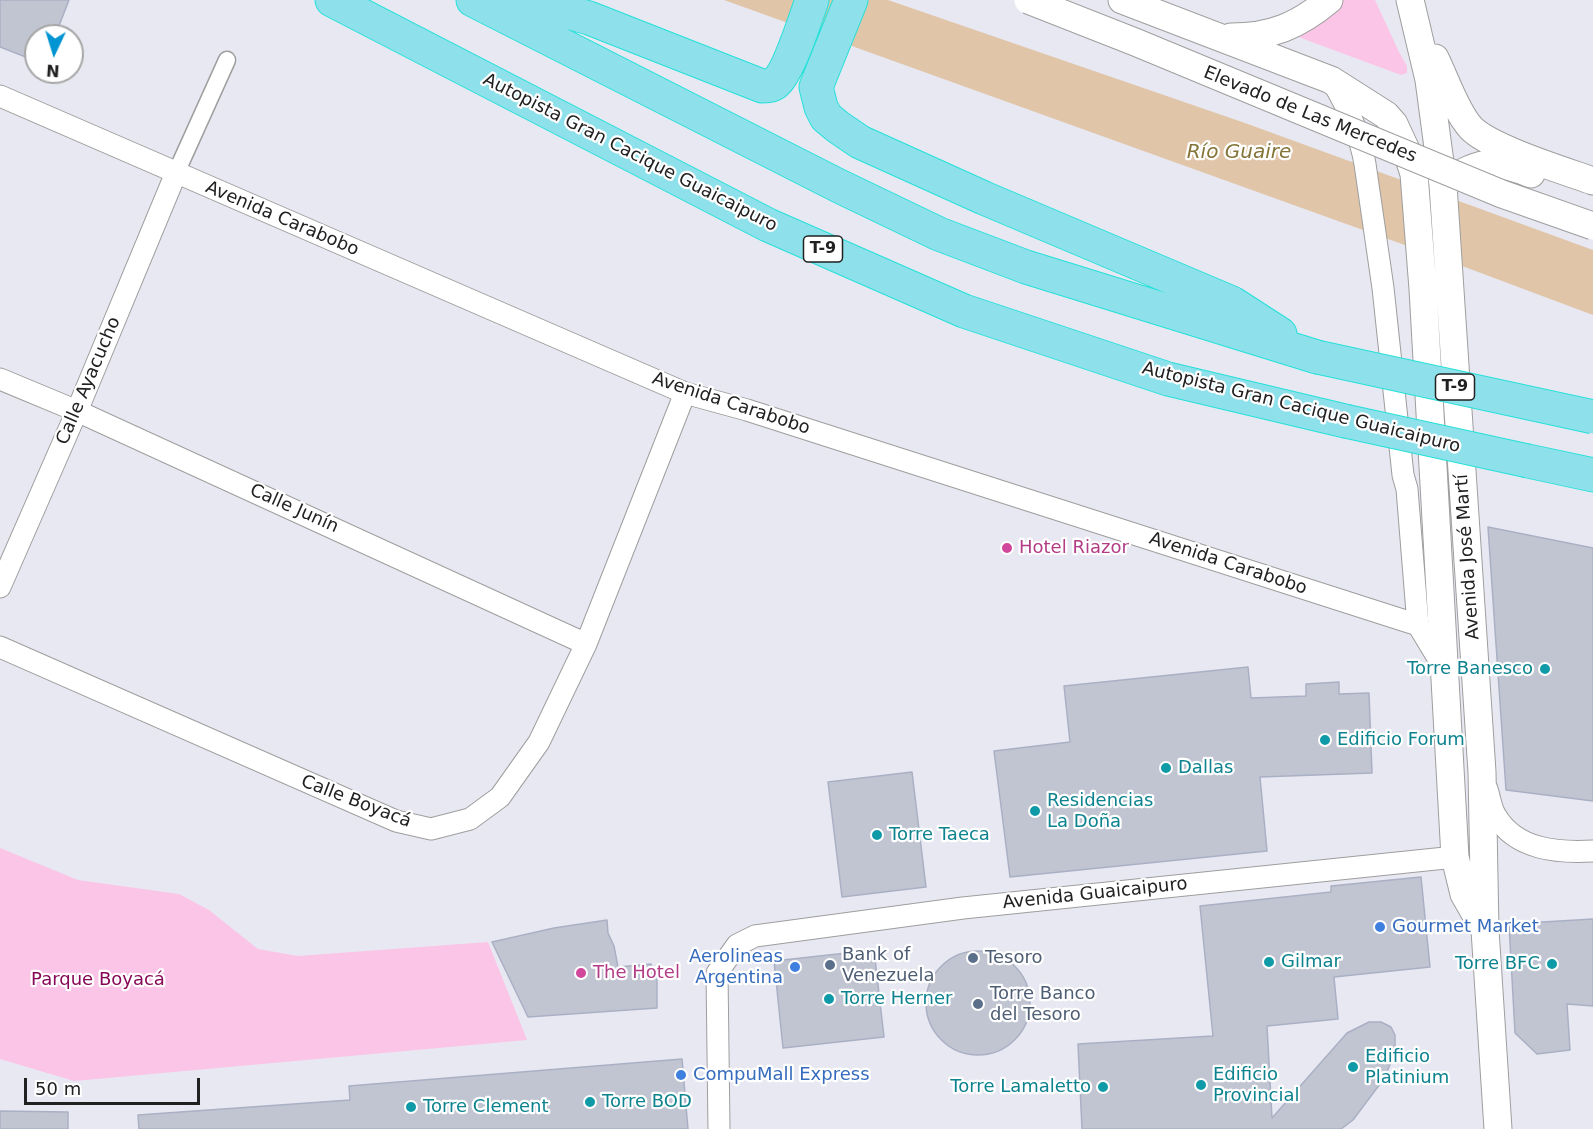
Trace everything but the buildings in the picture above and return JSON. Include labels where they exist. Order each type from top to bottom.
[{"type":"highway","name":"Autopista Gran Cacique Guaicaipuro","points":[[332,0],[768,225],[964,311],[1167,379],[1345,421],[1593,475]]},
{"type":"highway","name":"T-9","points":[[472,0],[839,186],[939,234],[1026,267],[1317,357],[1593,417]]},
{"type":"highway","points":[[524,0],[589,18],[762,86],[778,82],[786,68],[813,0]]},
{"type":"highway","points":[[851,0],[816,87],[820,107],[826,117],[860,142],[984,198],[1232,303],[1317,357]]},
{"type":"street","name":"Elevado de Las Mercedes","points":[[1028,0],[1502,194],[1593,226]]},
{"type":"street","name":"Avenida José Martí","points":[[1122,0],[1331,80],[1386,115],[1398,132],[1414,174],[1446,672],[1455,857],[1464,894],[1485,930]]},
{"type":"street","points":[[1221,38],[1266,35],[1302,21],[1329,0]]},
{"type":"street","name":"Avenida José Martí","points":[[1411,4],[1429,80],[1443,189],[1482,772],[1485,930],[1498,1129]]},
{"type":"street","points":[[1411,4],[1453,98],[1471,128],[1491,142],[1593,182]]},
{"type":"street","points":[[176,173],[226,60]]},
{"type":"street","name":"Avenida José Martí","points":[[1331,80],[1344,102],[1363,149],[1383,288],[1403,475],[1407,489],[1418,625],[1446,672]]},
{"type":"street","name":"Avenida Carabobo","points":[[0,96],[686,393],[747,410],[1418,625]]},
{"type":"street","points":[[1443,189],[1474,166],[1501,164],[1593,196]]},
{"type":"street","name":"Calle Ayacucho","points":[[0,587],[77,411],[176,173]]},
{"type":"street","name":"Calle Junín","points":[[0,379],[77,411],[586,644]]},
{"type":"street","name":"Calle Boyacá","points":[[0,648],[396,821],[431,829],[470,819],[500,797],[539,742],[586,644],[686,393]]},
{"type":"street","points":[[1482,772],[1495,815],[1506,829],[1520,840],[1556,851],[1593,851]]},
{"type":"street","name":"Avenida Guaicaipuro","points":[[719,1129],[717,973],[737,945],[755,936],[938,910],[1455,857]]},
{"type":"green space","points":[[1340,0],[1375,0],[1407,66],[1407,73],[1401,75],[1299,36]]},
{"type":"green space","name":"Parque Boyacá","points":[[0,848],[78,880],[179,894],[209,910],[258,949],[298,956],[488,942],[527,1040],[74,1081],[0,1059]]},
{"type":"water","name":"Río Guaire","points":[[724,0],[888,0],[1245,123],[1593,250],[1593,315],[1438,257]]},
{"type":"place","name":"Hotel Riazor","points":[[1007,548]]},
{"type":"place","name":"Torre Banesco","points":[[1545,669]]},
{"type":"place","name":"Edificio Forum","points":[[1325,740]]},
{"type":"place","name":"Dallas","points":[[1166,768]]},
{"type":"place","name":"Residencias La Doña","points":[[1035,811]]},
{"type":"place","name":"Torre Taeca","points":[[877,835]]},
{"type":"place","name":"Gourmet Market","points":[[1380,927]]},
{"type":"place","name":"Tesoro","points":[[973,958]]},
{"type":"place","name":"Gilmar","points":[[1269,962]]},
{"type":"place","name":"Torre BFC","points":[[1552,964]]},
{"type":"place","name":"Bank of Venezuela","points":[[830,965]]},
{"type":"place","name":"Aerolineas Argentina","points":[[795,967]]},
{"type":"place","name":"The Hotel","points":[[581,973]]},
{"type":"place","name":"Torre Herner","points":[[829,999]]},
{"type":"place","name":"Torre Banco del Tesoro","points":[[978,1004]]},
{"type":"place","name":"Edificio Platinium","points":[[1353,1067]]},
{"type":"place","name":"CompuMall Express","points":[[681,1075]]},
{"type":"place","name":"Edificio Provincial","points":[[1201,1085]]},
{"type":"place","name":"Torre Lamaletto","points":[[1103,1087]]},
{"type":"place","name":"Torre BOD","points":[[590,1102]]},
{"type":"place","name":"Torre Clement","points":[[411,1107]]}]
